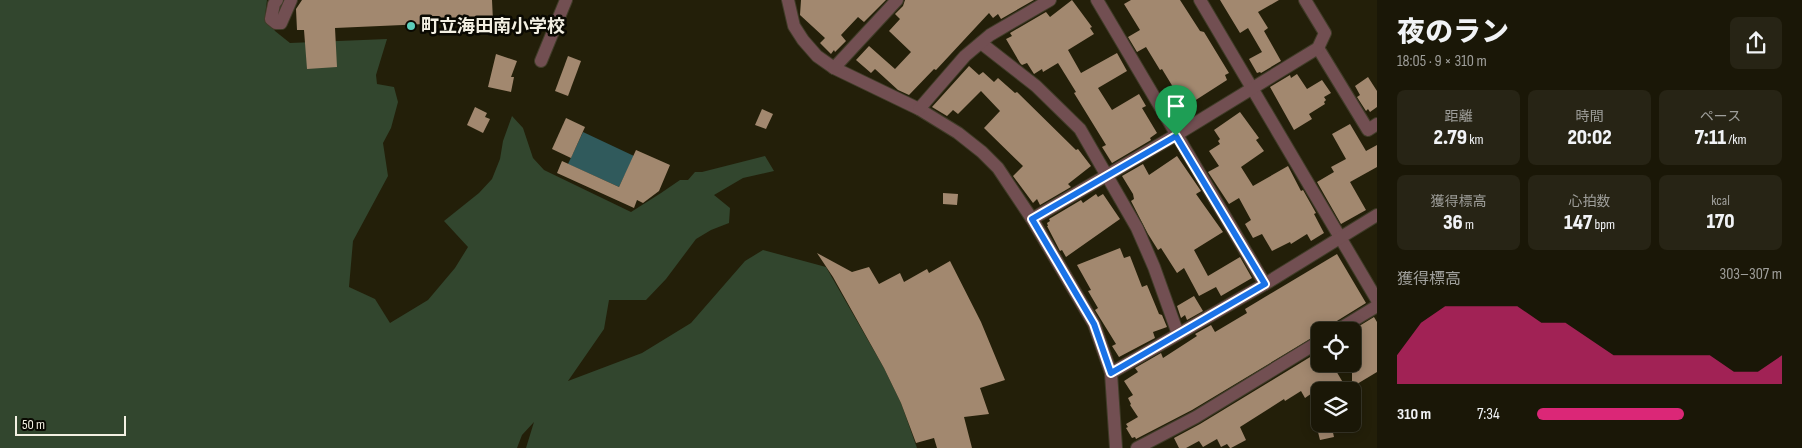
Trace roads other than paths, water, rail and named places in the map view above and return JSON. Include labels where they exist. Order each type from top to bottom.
[{"type":"street","points":[[276,0],[271,19],[276,23],[280,23],[291,0]]},
{"type":"street","points":[[541,61],[566,0]]},
{"type":"street","points":[[788,0],[794,26],[817,56],[834,68],[919,109],[958,133],[982,152],[998,168],[1032,219],[1094,324],[1111,373],[1116,448]]},
{"type":"street","points":[[834,68],[898,0]]},
{"type":"street","points":[[919,109],[966,56],[981,42],[1050,0]]},
{"type":"street","points":[[1097,0],[1265,284]]},
{"type":"street","points":[[1200,0],[1377,300]]},
{"type":"street","points":[[1032,219],[1176,136],[1318,48],[1325,33],[1305,0]]},
{"type":"street","points":[[981,42],[1036,86],[1080,129],[1137,228],[1154,267],[1178,334]]},
{"type":"street","points":[[1318,48],[1368,130],[1377,124]]},
{"type":"street","points":[[1111,373],[1265,284],[1377,215]]},
{"type":"street","points":[[1351,322],[1377,306]]},
{"type":"street","points":[[1137,448],[1196,417],[1311,346]]},
{"type":"water","points":[[583,132],[634,156],[619,187],[568,164]]},
{"type":"place","name":"町立海田南小学校","points":[[411,26]]}]
